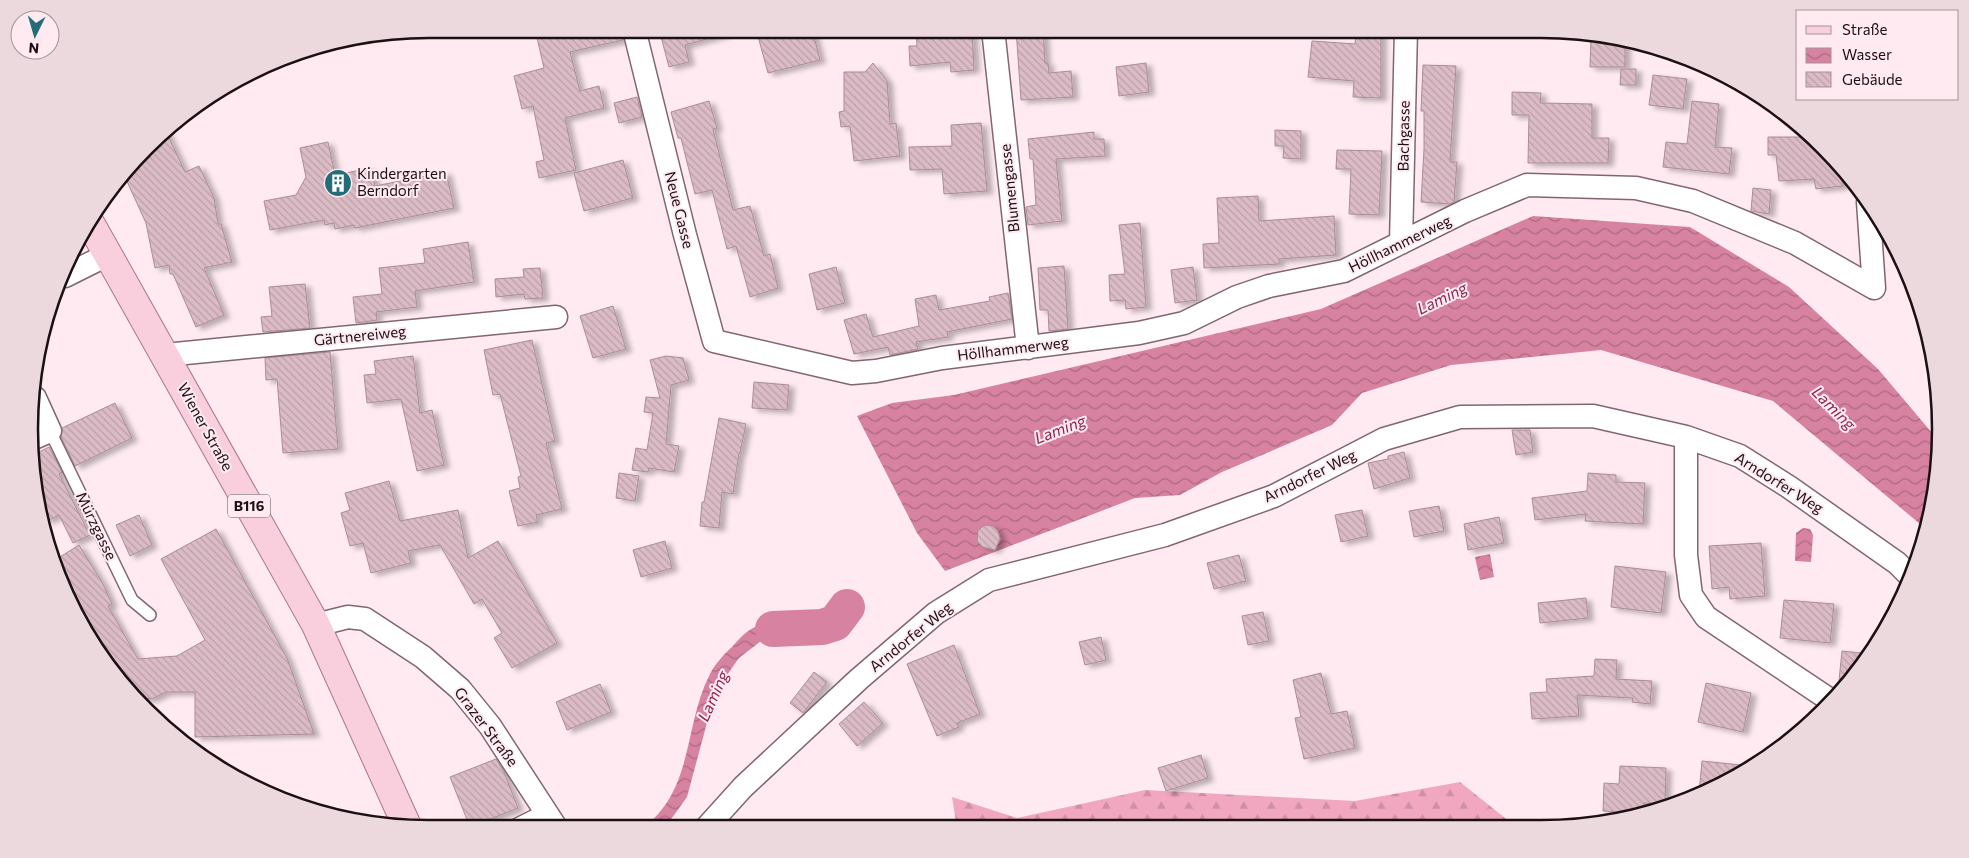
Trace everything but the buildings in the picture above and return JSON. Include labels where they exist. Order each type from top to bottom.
[{"type":"main road","name":"Wiener Straße","points":[[93,228],[316,625],[396,798],[404,820]]},
{"type":"street","name":"Neue Gasse","points":[[636,38],[685,236],[714,341],[763,352]]},
{"type":"street","name":"Blumengasse","points":[[994,38],[1028,348]]},
{"type":"street","name":"Bachgasse","points":[[1401,243],[1406,38]]},
{"type":"street","name":"Höllhammerweg","points":[[763,352],[852,373],[876,372],[942,358],[1139,332],[1184,323],[1237,297],[1269,286],[1344,272],[1527,184],[1636,188],[1693,201],[1795,243],[1874,288],[1869,216]]},
{"type":"street","points":[[70,274],[107,255]]},
{"type":"street","name":"Gärtnereiweg","points":[[165,355],[556,317]]},
{"type":"street","name":"Mürzgasse","points":[[38,413],[42,434]]},
{"type":"street","name":"Arndorfer Weg","points":[[713,820],[743,787],[859,679],[936,613],[989,580],[1164,535],[1274,496],[1384,439],[1460,417],[1593,416],[1686,437],[1740,456],[1789,487],[1882,552],[1905,572]]},
{"type":"street","points":[[1686,437],[1686,555],[1691,595],[1706,617],[1825,697]]},
{"type":"street","name":"Grazer Straße","points":[[316,625],[348,616],[365,619],[423,658],[460,689],[490,726],[552,820]]},
{"type":"lane","name":"Mürzgasse","points":[[42,434],[132,600],[150,614]]},
{"type":"green space","points":[[1460,782],[1508,820],[956,820],[952,797],[1017,818],[1145,790],[1355,801]]},
{"type":"water","points":[[1533,216],[1690,227],[1789,287],[1878,369],[1932,433],[1928,480],[1920,524],[1773,401],[1601,350],[1451,365],[1362,393],[1332,425],[1222,472],[1180,495],[1135,498],[945,571],[917,533],[857,416],[892,403],[954,395],[1321,309]]},
{"type":"water","points":[[1803,528],[1810,529],[1813,535],[1811,562],[1795,561],[1796,533]]},
{"type":"water","points":[[1490,554],[1494,577],[1480,580],[1475,557]]},
{"type":"water","points":[[785,620],[823,621],[823,636],[779,635],[761,641],[739,658],[722,682],[708,719],[687,797],[670,820],[652,820],[659,813],[671,795],[680,776],[695,715],[710,674],[720,659],[743,636],[762,624]]},
{"type":"waterway","name":"Laming","points":[[773,629],[822,627],[835,623],[847,607]]},
{"type":"place","name":"Kindergarten Berndorf","points":[[338,183]]}]
